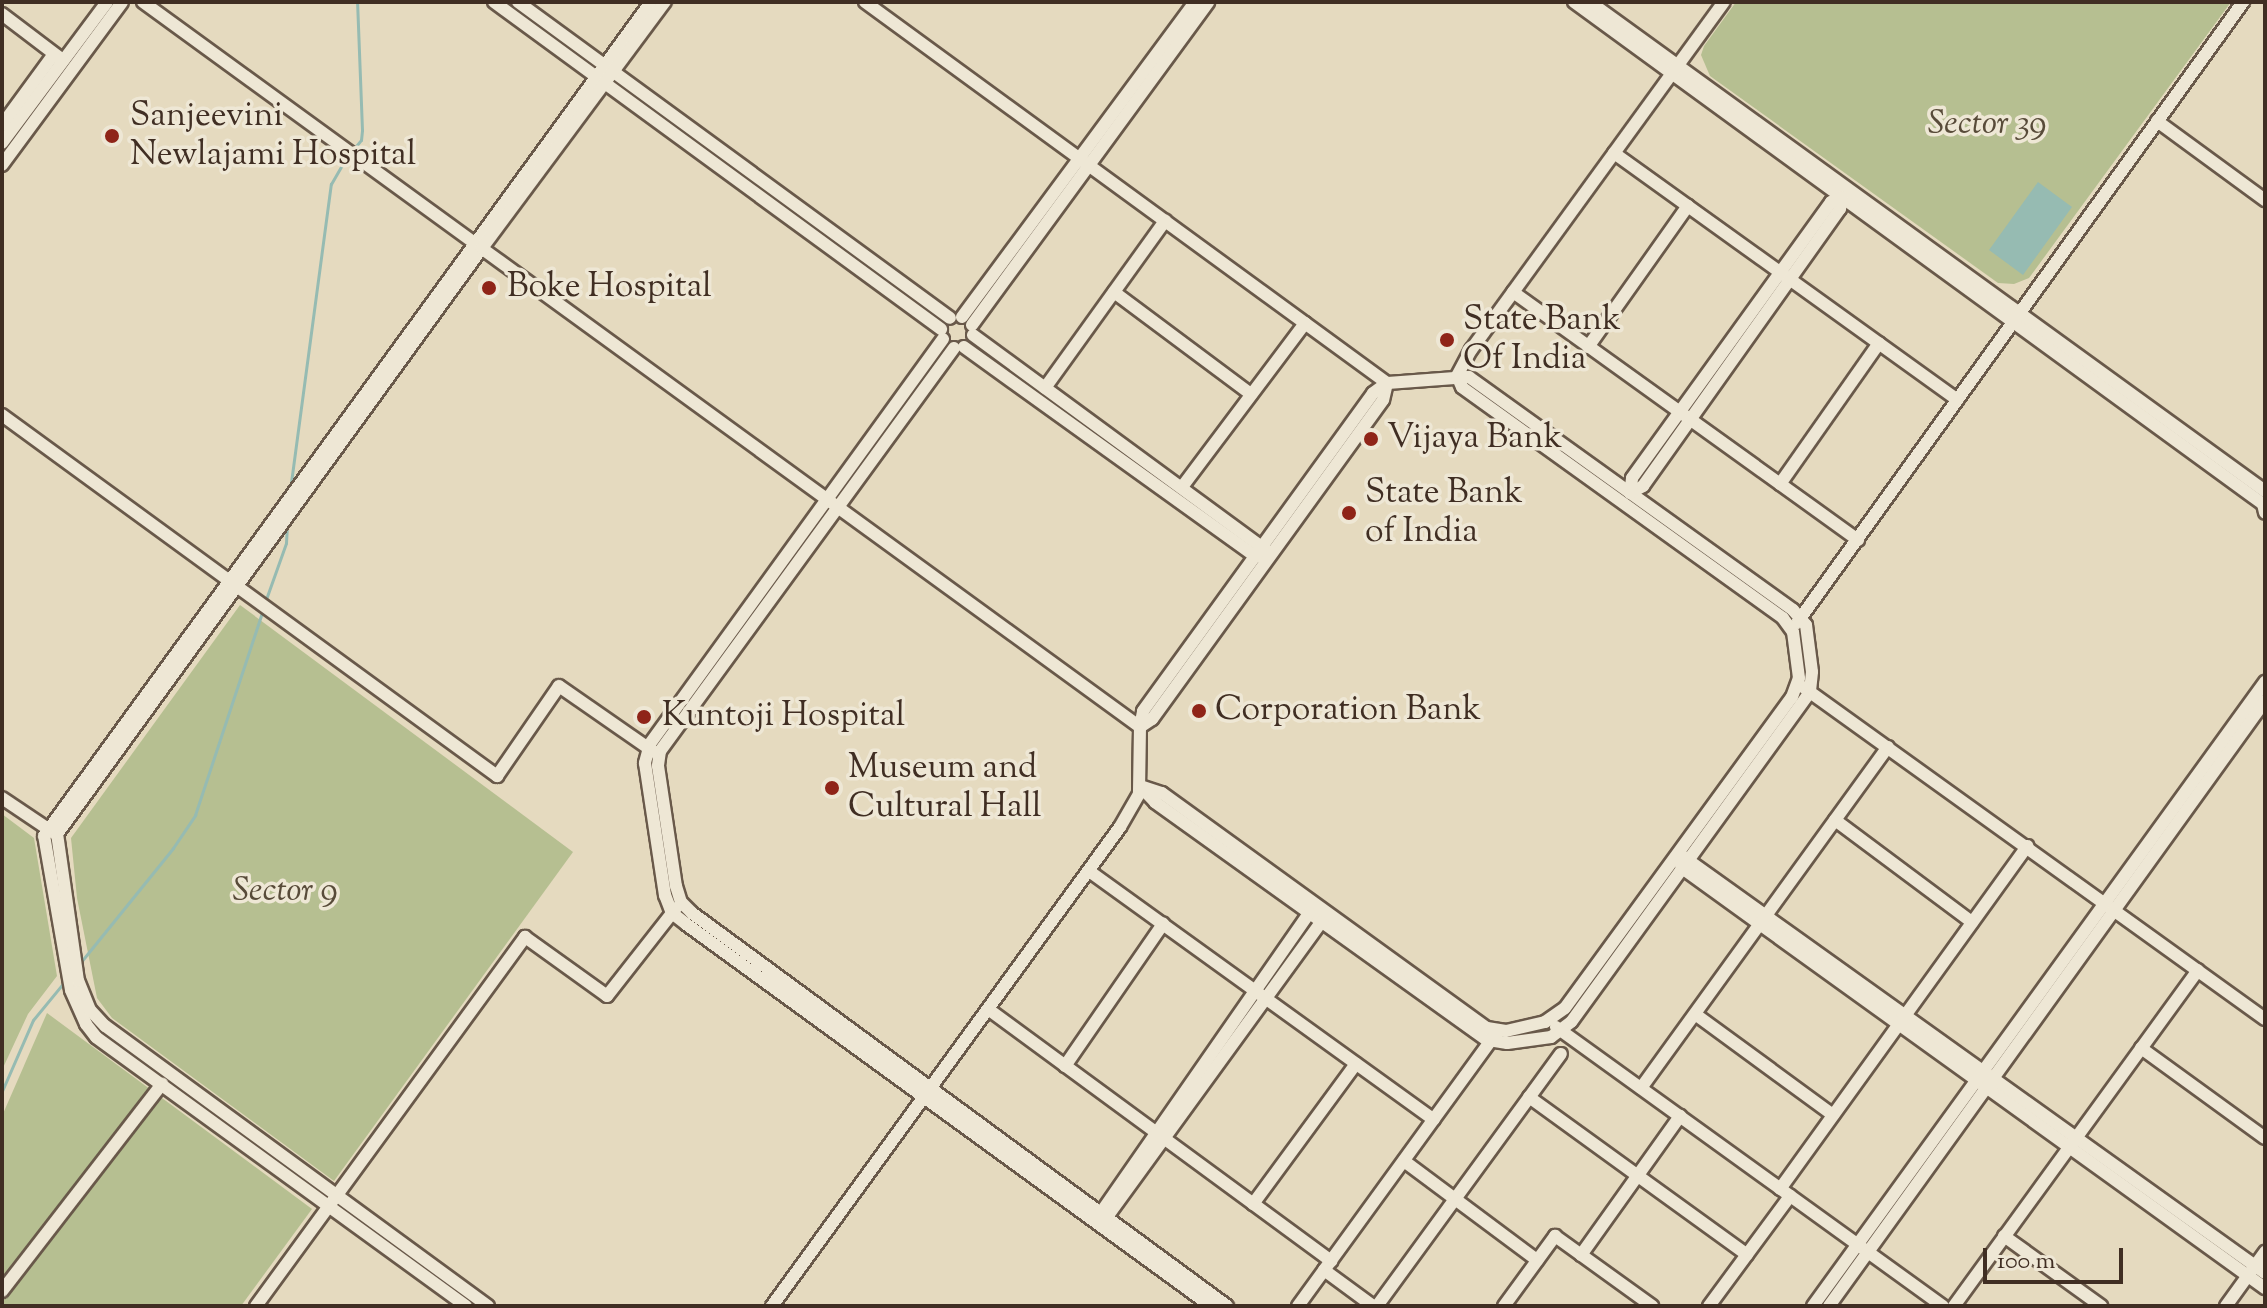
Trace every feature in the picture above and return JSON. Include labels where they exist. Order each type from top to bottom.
[{"type":"street","points":[[2,125],[107,2]]},
{"type":"street","points":[[2,165],[122,2]]},
{"type":"street","points":[[143,2],[1140,727]]},
{"type":"street","points":[[494,2],[959,348],[1262,553]]},
{"type":"street","points":[[518,2],[964,324],[1045,388],[1182,487],[1262,553]]},
{"type":"street","points":[[610,69],[651,2]]},
{"type":"street","points":[[488,1306],[96,1037],[86,1024],[74,986],[44,836],[52,832],[235,584],[275,536],[298,497],[478,246],[601,80],[665,2]]},
{"type":"street","points":[[865,2],[1387,383]]},
{"type":"street","points":[[1084,162],[1195,2]]},
{"type":"street","points":[[1208,2],[964,324],[959,348],[834,504],[645,763],[665,895],[672,913],[1227,1306]]},
{"type":"street","points":[[1574,2],[1675,70],[2017,317],[2265,503]]},
{"type":"street","points":[[1590,2],[1842,197],[2017,317]]},
{"type":"street","points":[[1457,376],[1471,350],[1724,2]]},
{"type":"street","points":[[1791,629],[2243,2]]},
{"type":"street","points":[[2,14],[58,57]]},
{"type":"street","points":[[2,143],[58,57]]},
{"type":"street","points":[[2157,121],[2265,200]]},
{"type":"street","points":[[1614,153],[1958,400]]},
{"type":"street","points":[[1630,493],[1632,478],[1685,416],[1785,276],[1831,202],[1842,197]]},
{"type":"street","points":[[1588,347],[1688,206]]},
{"type":"street","points":[[1045,388],[1165,221]]},
{"type":"street","points":[[1114,292],[1251,394]]},
{"type":"street","points":[[1513,292],[1858,540]]},
{"type":"street","points":[[1182,487],[1305,323]]},
{"type":"street","points":[[834,504],[942,334],[964,324]]},
{"type":"street","points":[[1780,484],[1879,343]]},
{"type":"street","points":[[1298,1306],[1494,1035],[1547,1021],[1565,1008],[1792,697],[1797,683],[1796,649],[1791,629],[1783,618],[1462,387],[1457,376]]},
{"type":"street","points":[[1140,727],[1152,719],[1373,393],[1387,383],[1457,376],[1469,377],[1801,619],[1806,625],[1812,672],[1810,692],[1571,1022],[1551,1037],[1507,1043],[1321,922],[1155,802],[1140,786]]},
{"type":"street","points":[[2,415],[497,776],[559,686],[654,752],[681,902],[927,1094]]},
{"type":"street","points":[[235,584],[278,516],[298,497]]},
{"type":"street","points":[[1813,1306],[1863,1248],[2110,906],[2265,682]]},
{"type":"street","points":[[1797,683],[2265,1019]]},
{"type":"street","points":[[2110,906],[2265,701]]},
{"type":"street","points":[[772,1306],[1120,827],[1140,786],[1140,727]]},
{"type":"street","points":[[1641,1088],[1888,747]]},
{"type":"street","points":[[1140,786],[1162,793],[1494,1035]]},
{"type":"street","points":[[2,798],[52,832]]},
{"type":"street","points":[[1835,820],[1972,922]]},
{"type":"street","points":[[1709,1306],[1747,1255],[1833,1115],[2027,846]]},
{"type":"street","points":[[1676,853],[2256,1272],[2265,1288]]},
{"type":"street","points":[[1089,871],[1434,1120]]},
{"type":"street","points":[[256,1306],[525,937],[607,996],[681,902]]},
{"type":"street","points":[[1101,1219],[1260,995],[1309,913]]},
{"type":"street","points":[[1260,995],[1321,922]]},
{"type":"street","points":[[1065,1066],[1163,924]]},
{"type":"street","points":[[1954,1306],[2198,970]]},
{"type":"street","points":[[74,986],[105,1026],[466,1306]]},
{"type":"street","points":[[988,1009],[1253,1204],[1375,1306],[1561,1054]]},
{"type":"street","points":[[1695,1014],[1833,1115]]},
{"type":"street","points":[[1547,1021],[1943,1306]]},
{"type":"street","points":[[2141,1048],[2265,1138]]},
{"type":"street","points":[[1253,1204],[1356,1064]]},
{"type":"street","points":[[2,1291],[162,1084]]},
{"type":"street","points":[[1529,1097],[1747,1255]]},
{"type":"street","points":[[1581,1255],[1680,1116]]},
{"type":"street","points":[[1404,1161],[1537,1260]]},
{"type":"street","points":[[1101,1219],[1211,1306]]},
{"type":"street","points":[[1504,1306],[1555,1236],[1652,1306]]},
{"type":"street","points":[[2004,1236],[2101,1306]]},
{"type":"street","points":[[1829,1306],[1863,1248]]},
{"type":"street","points":[[2226,1306],[2256,1272],[2265,1252]]},
{"type":"green space","name":"Sector 39","points":[[1736,2],[2231,2],[2029,278],[2014,284],[1998,283],[1710,76],[1701,55],[1704,46]]},
{"type":"green space","name":"Sector 9","points":[[240,605],[573,852],[334,1181],[112,1018],[97,998],[77,898],[71,838]]},
{"type":"green space","points":[[2,814],[34,838],[57,976],[28,1014],[2,1070]]},
{"type":"green space","points":[[47,1013],[312,1209],[241,1306],[2,1306],[2,1116]]},
{"type":"water","points":[[2038,182],[2072,207],[2023,275],[1989,250]]},
{"type":"waterway","points":[[352,151],[361,140],[362,130],[357,2]]},
{"type":"waterway","points":[[290,490],[331,184],[347,156]]},
{"type":"waterway","points":[[265,602],[286,543],[287,525]]},
{"type":"waterway","points":[[80,963],[173,848],[195,815],[263,609]]},
{"type":"waterway","points":[[2,1091],[33,1020],[65,981]]},
{"type":"place","name":"Sanjeevini Newlajami Hospital","points":[[112,136]]},
{"type":"place","name":"Boke Hospital","points":[[489,288]]},
{"type":"place","name":"State Bank Of India","points":[[1447,340]]},
{"type":"place","name":"Vijaya Bank","points":[[1371,439]]},
{"type":"place","name":"State Bank of India","points":[[1349,513]]},
{"type":"place","name":"Corporation Bank","points":[[1199,711]]},
{"type":"place","name":"Kuntoji Hospital","points":[[644,717]]},
{"type":"place","name":"Museum and Cultural Hall","points":[[832,788]]}]
